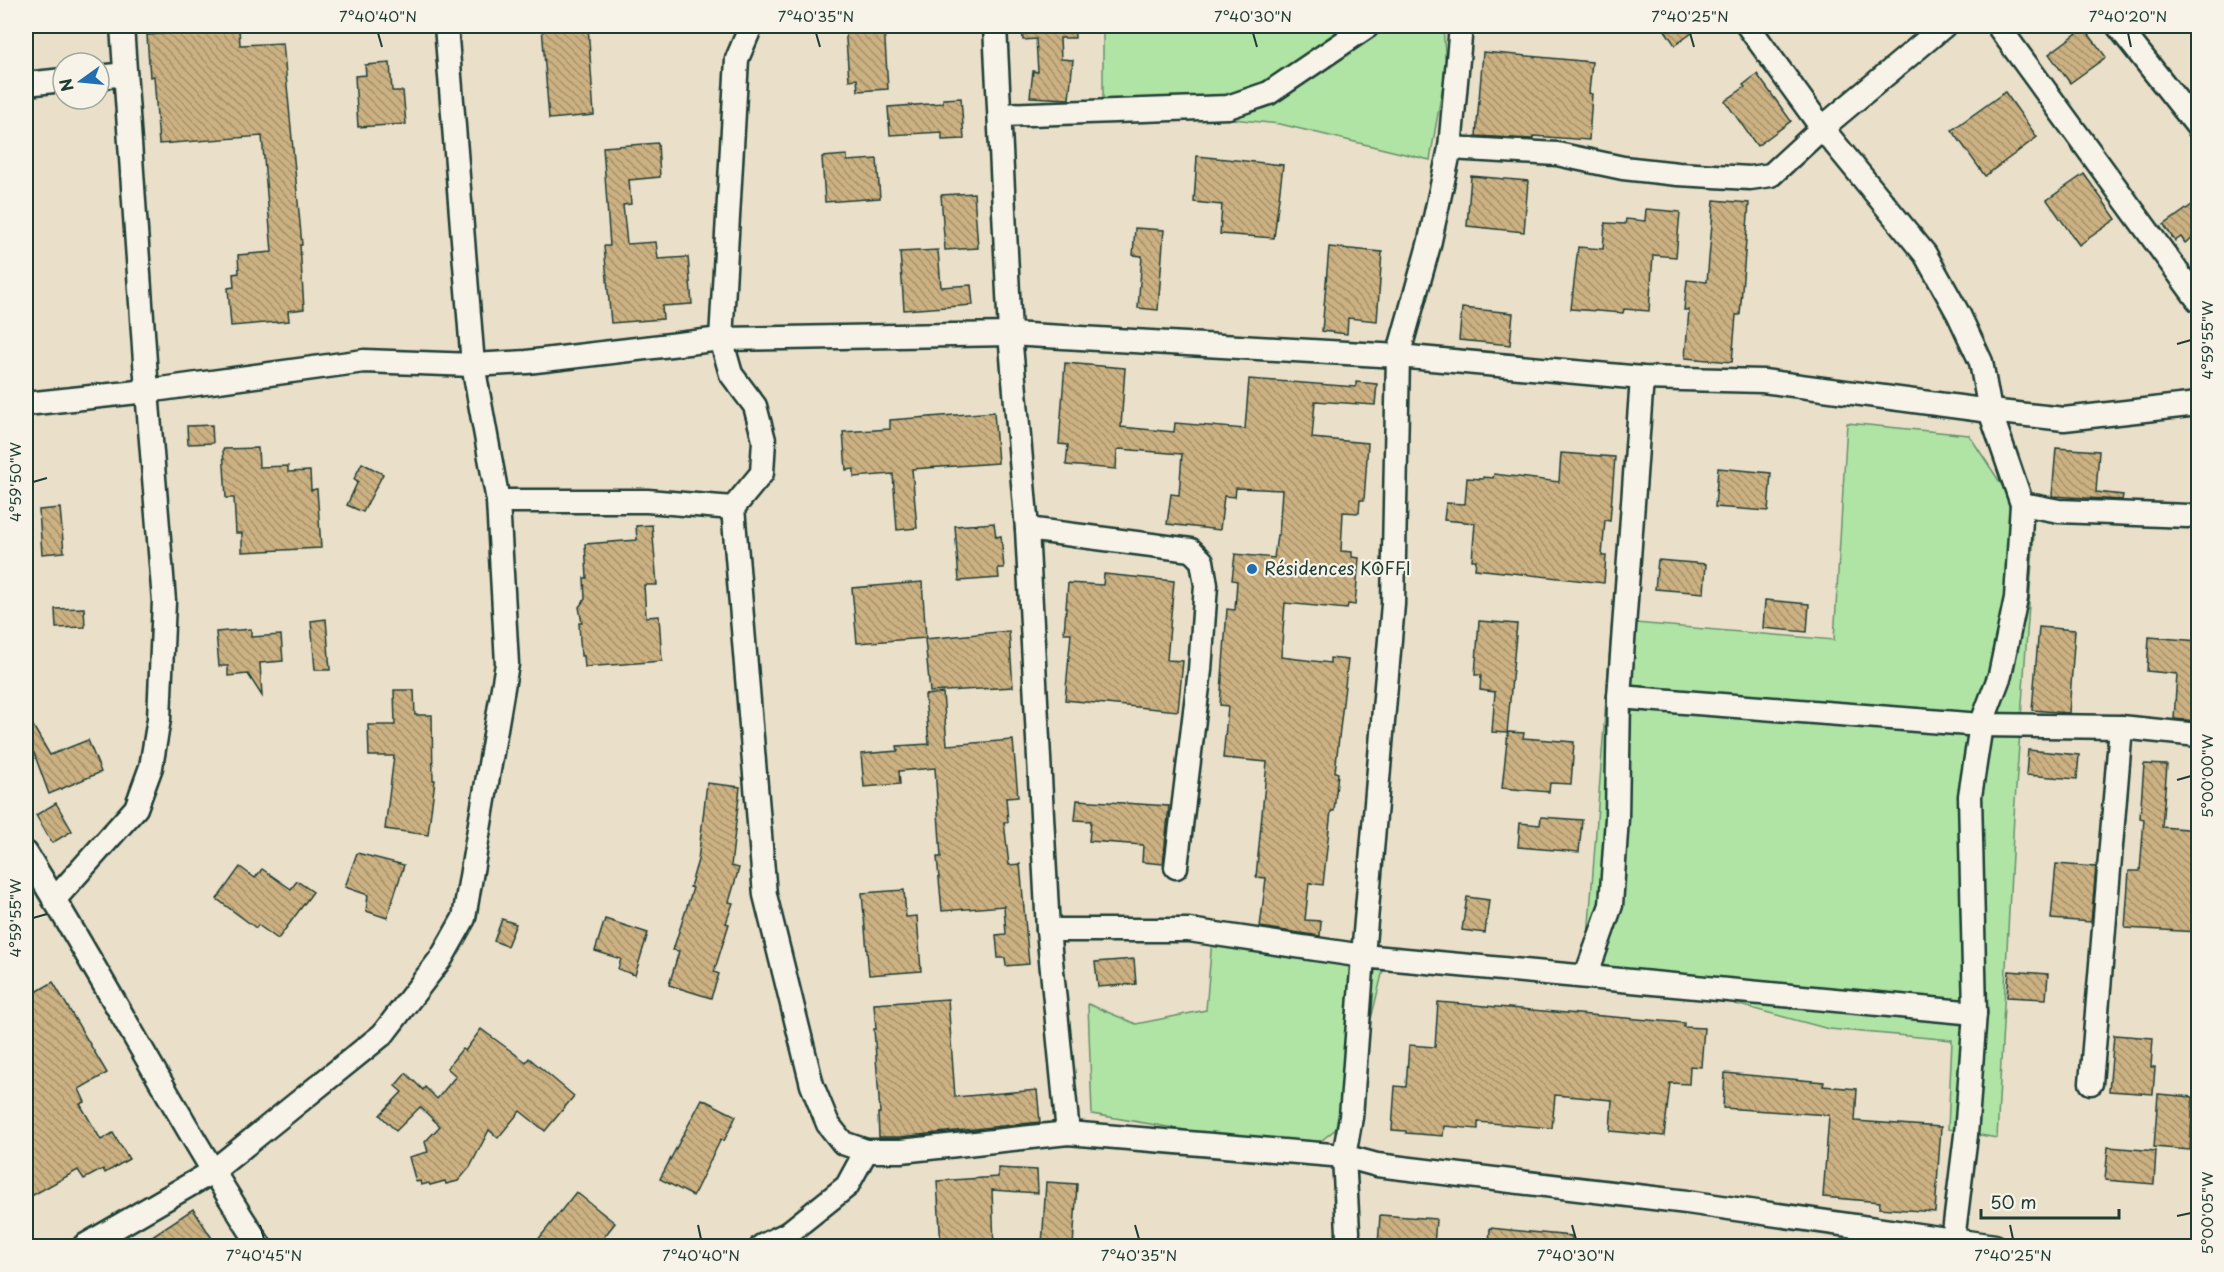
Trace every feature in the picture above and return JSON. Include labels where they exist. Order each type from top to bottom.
[{"type":"street","points":[[54,900],[136,808],[151,766],[159,719],[164,601],[122,26]]},
{"type":"street","points":[[84,1246],[212,1172],[383,1034],[442,957],[464,918],[507,664],[498,501],[472,365],[446,26]]},
{"type":"street","points":[[751,26],[737,59],[721,339],[731,374],[755,406],[764,440],[762,473],[733,508],[765,895],[812,1085],[828,1125],[843,1143],[866,1151],[902,1151],[1068,1133],[1344,1156],[1377,1165],[1687,1202],[1953,1243],[1995,1246]]},
{"type":"street","points":[[995,26],[1010,334],[1027,529],[1048,930],[1068,1133]]},
{"type":"street","points":[[1000,115],[1228,107],[1269,93],[1368,26]]},
{"type":"street","points":[[1347,1246],[1344,1156],[1351,1117],[1393,604],[1398,356],[1429,245],[1450,148],[1461,26]]},
{"type":"street","points":[[1748,26],[1822,128],[1925,254],[1959,315],[1981,362],[1990,411],[2022,504],[2016,598],[2000,675],[1981,725],[1970,796],[1975,1013],[1966,1135],[1953,1243]]},
{"type":"street","points":[[1450,148],[1557,154],[1623,168],[1678,174],[1750,178],[1771,174],[1822,128],[1944,26]]},
{"type":"street","points":[[1998,26],[2199,300]]},
{"type":"street","points":[[2118,26],[2199,127]]},
{"type":"street","points":[[111,76],[125,75]]},
{"type":"street","points":[[26,84],[51,81]]},
{"type":"street","points":[[26,404],[147,391],[364,361],[472,365],[527,362],[721,339],[1010,334],[1398,356],[1642,378],[1763,381],[2064,419],[2199,404]]},
{"type":"street","points":[[1586,976],[1611,905],[1617,818],[1619,697],[1642,378]]},
{"type":"street","points":[[498,501],[646,501],[733,508]]},
{"type":"street","points":[[2022,504],[2058,511],[2188,516]]},
{"type":"street","points":[[1027,529],[1191,550],[1202,561],[1206,585],[1200,670],[1176,867]]},
{"type":"street","points":[[1619,697],[1981,725],[2121,728],[2199,735]]},
{"type":"street","points":[[2091,1083],[2121,728]]},
{"type":"street","points":[[26,854],[212,1172],[260,1246]]},
{"type":"street","points":[[1048,930],[1189,930],[1363,956],[1975,1013]]},
{"type":"street","points":[[762,1246],[787,1234],[847,1186],[866,1151]]},
{"type":"green space","points":[[1074,26],[1443,26],[1446,67],[1430,160],[1280,124],[1103,105],[1103,33],[1075,31]]},
{"type":"green space","points":[[1847,423],[1969,435],[2034,534],[2014,816],[1997,1138],[1948,1129],[1952,1040],[1829,1029],[1676,988],[1585,977],[1612,621],[1834,640]]},
{"type":"green space","points":[[1212,940],[1386,958],[1346,1121],[1308,1151],[1092,1114],[1088,1004],[1136,1024],[1206,1010]]},
{"type":"building","points":[[542,26],[588,26],[594,115],[549,119]]},
{"type":"building","points":[[845,26],[884,26],[888,89],[858,91],[857,79],[849,80]]},
{"type":"building","points":[[1022,26],[1074,26],[1075,38],[1060,38],[1061,59],[1073,60],[1069,99],[1030,97],[1033,71],[1038,72],[1036,39],[1023,40]]},
{"type":"building","points":[[1662,26],[1702,26],[1675,45]]},
{"type":"building","points":[[239,28],[240,45],[283,43],[302,245],[300,245],[304,309],[288,311],[289,321],[231,326],[228,288],[234,287],[233,274],[239,273],[238,255],[272,252],[262,136],[159,144],[154,76],[150,77],[147,35]]},
{"type":"building","points":[[2084,28],[2106,57],[2070,83],[2049,54]]},
{"type":"building","points":[[1483,52],[1592,62],[1589,93],[1592,94],[1589,140],[1533,136],[1533,139],[1476,136]]},
{"type":"building","points":[[390,63],[392,91],[403,91],[406,124],[358,127],[355,76],[366,75],[365,65]]},
{"type":"building","points":[[1757,74],[1791,121],[1757,146],[1725,101],[1745,87],[1743,85]]},
{"type":"building","points":[[2005,92],[2037,137],[1985,176],[1952,130]]},
{"type":"building","points":[[961,98],[964,139],[942,140],[942,132],[890,135],[888,107],[943,103],[943,99]]},
{"type":"building","points":[[658,143],[660,177],[629,180],[631,204],[623,205],[627,244],[656,242],[658,259],[688,257],[692,304],[662,306],[663,319],[611,323],[604,246],[610,246],[603,147]]},
{"type":"building","points":[[847,155],[847,161],[877,159],[880,198],[825,202],[822,157]]},
{"type":"building","points":[[1197,156],[1283,165],[1274,238],[1220,234],[1222,205],[1194,202]]},
{"type":"building","points":[[2084,174],[2116,219],[2079,245],[2047,200]]},
{"type":"building","points":[[1471,176],[1528,181],[1524,232],[1467,226]]},
{"type":"building","points":[[974,193],[978,248],[945,250],[941,195]]},
{"type":"building","points":[[1714,200],[1749,203],[1740,315],[1736,315],[1732,362],[1685,358],[1689,310],[1684,310],[1687,280],[1707,282]]},
{"type":"building","points":[[2199,200],[2199,233],[2185,243],[2181,237],[2175,241],[2164,225]]},
{"type":"building","points":[[1646,209],[1680,212],[1676,257],[1653,255],[1649,311],[1624,309],[1623,313],[1571,309],[1578,247],[1603,249],[1605,223],[1625,224],[1626,219],[1645,221]]},
{"type":"building","points":[[1135,228],[1164,230],[1158,310],[1138,308],[1142,256],[1133,255]]},
{"type":"building","points":[[1329,247],[1382,252],[1377,321],[1348,318],[1347,334],[1322,331]]},
{"type":"building","points":[[938,250],[941,287],[971,285],[973,305],[904,310],[900,252]]},
{"type":"building","points":[[1462,308],[1513,313],[1510,345],[1459,340]]},
{"type":"building","points":[[1065,363],[1125,368],[1121,427],[1174,432],[1175,423],[1245,429],[1249,379],[1356,387],[1356,382],[1377,384],[1375,405],[1315,401],[1312,438],[1368,443],[1364,500],[1360,500],[1359,513],[1343,512],[1341,551],[1352,552],[1352,557],[1359,558],[1355,605],[1348,604],[1347,609],[1285,603],[1281,657],[1330,663],[1330,658],[1348,660],[1335,772],[1338,773],[1334,811],[1331,811],[1323,885],[1309,883],[1305,920],[1321,921],[1320,936],[1260,927],[1266,878],[1256,877],[1267,762],[1223,758],[1228,706],[1220,705],[1227,609],[1235,610],[1237,581],[1232,580],[1235,554],[1274,558],[1277,535],[1279,535],[1282,490],[1236,488],[1235,497],[1224,496],[1220,530],[1167,524],[1171,494],[1179,495],[1182,454],[1119,449],[1117,450],[1116,469],[1066,465],[1068,445],[1059,444]]},
{"type":"building","points":[[994,412],[998,463],[912,469],[917,528],[897,530],[893,474],[854,477],[854,469],[846,470],[843,432],[890,429],[890,420]]},
{"type":"building","points":[[212,425],[213,443],[188,444],[187,426]]},
{"type":"building","points":[[258,448],[259,467],[288,466],[288,472],[310,471],[311,490],[317,489],[321,548],[242,552],[242,533],[236,533],[234,498],[226,498],[223,449]]},
{"type":"building","points":[[2056,448],[2099,451],[2096,492],[2123,495],[2122,500],[2052,496]]},
{"type":"building","points":[[1561,453],[1615,457],[1610,521],[1605,520],[1602,556],[1606,556],[1604,583],[1475,569],[1476,560],[1472,560],[1475,523],[1444,520],[1446,503],[1465,504],[1467,478],[1493,478],[1494,474],[1559,482]]},
{"type":"building","points":[[362,463],[383,474],[363,512],[347,505],[358,481],[354,479]]},
{"type":"building","points":[[1718,468],[1771,473],[1768,511],[1715,507]]},
{"type":"building","points":[[60,508],[64,552],[42,554],[39,510]]},
{"type":"building","points":[[994,523],[996,537],[1001,536],[1004,568],[998,568],[999,578],[959,581],[955,526]]},
{"type":"building","points":[[652,525],[657,585],[644,585],[646,617],[659,616],[662,661],[585,667],[584,656],[581,656],[579,623],[582,623],[579,607],[585,599],[584,578],[587,578],[585,544],[637,540],[636,526]]},
{"type":"building","points":[[1658,560],[1706,564],[1704,593],[1655,589]]},
{"type":"building","points":[[1104,574],[1174,581],[1167,660],[1183,661],[1178,711],[1065,700],[1071,633],[1064,633],[1068,583],[1103,585]]},
{"type":"building","points":[[922,582],[926,638],[857,643],[852,588]]},
{"type":"building","points":[[1765,600],[1809,604],[1807,632],[1763,628]]},
{"type":"building","points":[[84,608],[85,627],[56,628],[55,609]]},
{"type":"building","points":[[326,619],[330,670],[315,670],[311,621]]},
{"type":"building","points":[[1479,621],[1517,624],[1507,733],[1492,732],[1495,692],[1480,690],[1481,675],[1475,675]]},
{"type":"building","points":[[2039,627],[2075,630],[2069,713],[2032,710]]},
{"type":"building","points":[[251,629],[251,637],[281,635],[283,661],[260,663],[262,696],[248,674],[228,676],[228,666],[219,666],[216,632]]},
{"type":"building","points":[[1009,631],[1013,687],[930,692],[925,639]]},
{"type":"building","points":[[2149,637],[2199,641],[2198,721],[2174,719],[2177,674],[2147,671]]},
{"type":"building","points":[[394,690],[414,690],[415,715],[432,715],[433,780],[435,780],[428,835],[385,829],[394,756],[369,756],[368,725],[395,725]]},
{"type":"building","points":[[943,693],[947,745],[1013,740],[1018,797],[1006,798],[1008,822],[1004,822],[1009,865],[1020,864],[1029,964],[1006,966],[1005,958],[998,958],[996,935],[1006,934],[1004,906],[942,911],[937,857],[941,857],[935,768],[899,771],[900,784],[864,787],[861,754],[898,751],[897,746],[929,744],[925,695]]},
{"type":"building","points":[[26,714],[50,755],[88,740],[101,772],[49,794],[34,753],[26,758]]},
{"type":"building","points":[[1508,732],[1524,733],[1523,738],[1574,742],[1571,784],[1550,783],[1549,792],[1502,788]]},
{"type":"building","points":[[2028,750],[2079,755],[2077,779],[2026,775]]},
{"type":"building","points":[[2144,764],[2167,765],[2162,827],[2199,830],[2199,932],[2125,928],[2129,871],[2140,871],[2144,819],[2140,818]]},
{"type":"building","points":[[707,783],[740,787],[731,866],[739,868],[729,902],[733,903],[726,923],[729,924],[714,972],[719,974],[711,998],[669,985],[679,951],[673,950],[693,888],[690,887],[698,860]]},
{"type":"building","points":[[1077,800],[1169,806],[1163,864],[1142,862],[1143,845],[1089,841],[1091,821],[1075,820]]},
{"type":"building","points":[[56,803],[72,831],[52,843],[36,815]]},
{"type":"building","points":[[1541,817],[1582,820],[1579,852],[1518,847],[1520,823],[1540,825]]},
{"type":"building","points":[[357,853],[404,865],[387,918],[366,911],[368,895],[345,887]]},
{"type":"building","points":[[2056,864],[2096,867],[2091,922],[2051,919]]},
{"type":"building","points":[[240,867],[255,878],[262,869],[291,889],[297,881],[313,892],[278,939],[258,925],[256,928],[217,899]]},
{"type":"building","points":[[904,890],[906,917],[917,916],[921,971],[869,975],[862,893]]},
{"type":"building","points":[[1467,897],[1489,900],[1485,933],[1462,930]]},
{"type":"building","points":[[502,919],[516,924],[507,946],[494,941]]},
{"type":"building","points":[[605,919],[648,933],[635,975],[618,969],[621,959],[595,951]]},
{"type":"building","points":[[1134,959],[1136,984],[1098,987],[1095,962]]},
{"type":"building","points":[[2009,971],[2048,974],[2046,999],[2007,997]]},
{"type":"building","points":[[53,982],[107,1073],[79,1089],[85,1102],[80,1104],[101,1140],[113,1133],[129,1159],[105,1173],[103,1169],[84,1179],[78,1170],[26,1199],[26,998]]},
{"type":"building","points":[[948,999],[955,1097],[1037,1090],[1040,1122],[900,1137],[879,1137],[878,1113],[880,1113],[874,1004]]},
{"type":"building","points":[[1438,1002],[1684,1023],[1684,1027],[1704,1028],[1701,1067],[1690,1066],[1689,1084],[1670,1083],[1664,1136],[1610,1131],[1612,1100],[1555,1095],[1552,1128],[1478,1122],[1478,1129],[1444,1126],[1443,1136],[1392,1130],[1395,1086],[1406,1087],[1409,1045],[1435,1047]]},
{"type":"building","points":[[481,1029],[526,1062],[529,1058],[574,1096],[545,1131],[520,1111],[498,1138],[489,1130],[470,1167],[458,1181],[421,1185],[420,1181],[416,1182],[409,1157],[428,1152],[425,1142],[440,1126],[420,1107],[396,1131],[380,1115],[402,1092],[395,1086],[406,1073],[423,1090],[425,1087],[437,1099],[456,1076],[447,1068],[462,1049],[465,1051]]},
{"type":"building","points":[[2114,1035],[2153,1038],[2151,1067],[2155,1067],[2153,1094],[2109,1091]]},
{"type":"building","points":[[1725,1073],[1824,1082],[1823,1086],[1857,1089],[1855,1121],[1941,1127],[1935,1212],[1879,1208],[1880,1202],[1823,1197],[1829,1115],[1723,1108]]},
{"type":"building","points":[[2158,1094],[2193,1097],[2190,1150],[2154,1147]]},
{"type":"building","points":[[702,1099],[736,1116],[724,1141],[721,1139],[693,1196],[660,1179]]},
{"type":"building","points":[[2108,1147],[2156,1151],[2154,1184],[2105,1180]]},
{"type":"building","points":[[998,1168],[1037,1170],[1038,1193],[992,1190],[994,1246],[941,1246],[937,1181],[998,1177]]},
{"type":"building","points":[[1046,1182],[1077,1184],[1073,1246],[1042,1246]]},
{"type":"building","points":[[576,1192],[615,1223],[597,1246],[533,1246]]},
{"type":"building","points":[[193,1209],[217,1246],[137,1246]]},
{"type":"building","points":[[1380,1215],[1436,1219],[1434,1246],[1378,1246]]},
{"type":"building","points":[[1490,1228],[1572,1236],[1572,1246],[1489,1246]]},
{"type":"place","name":"Résidences KOFFI","points":[[1252,569]]}]
